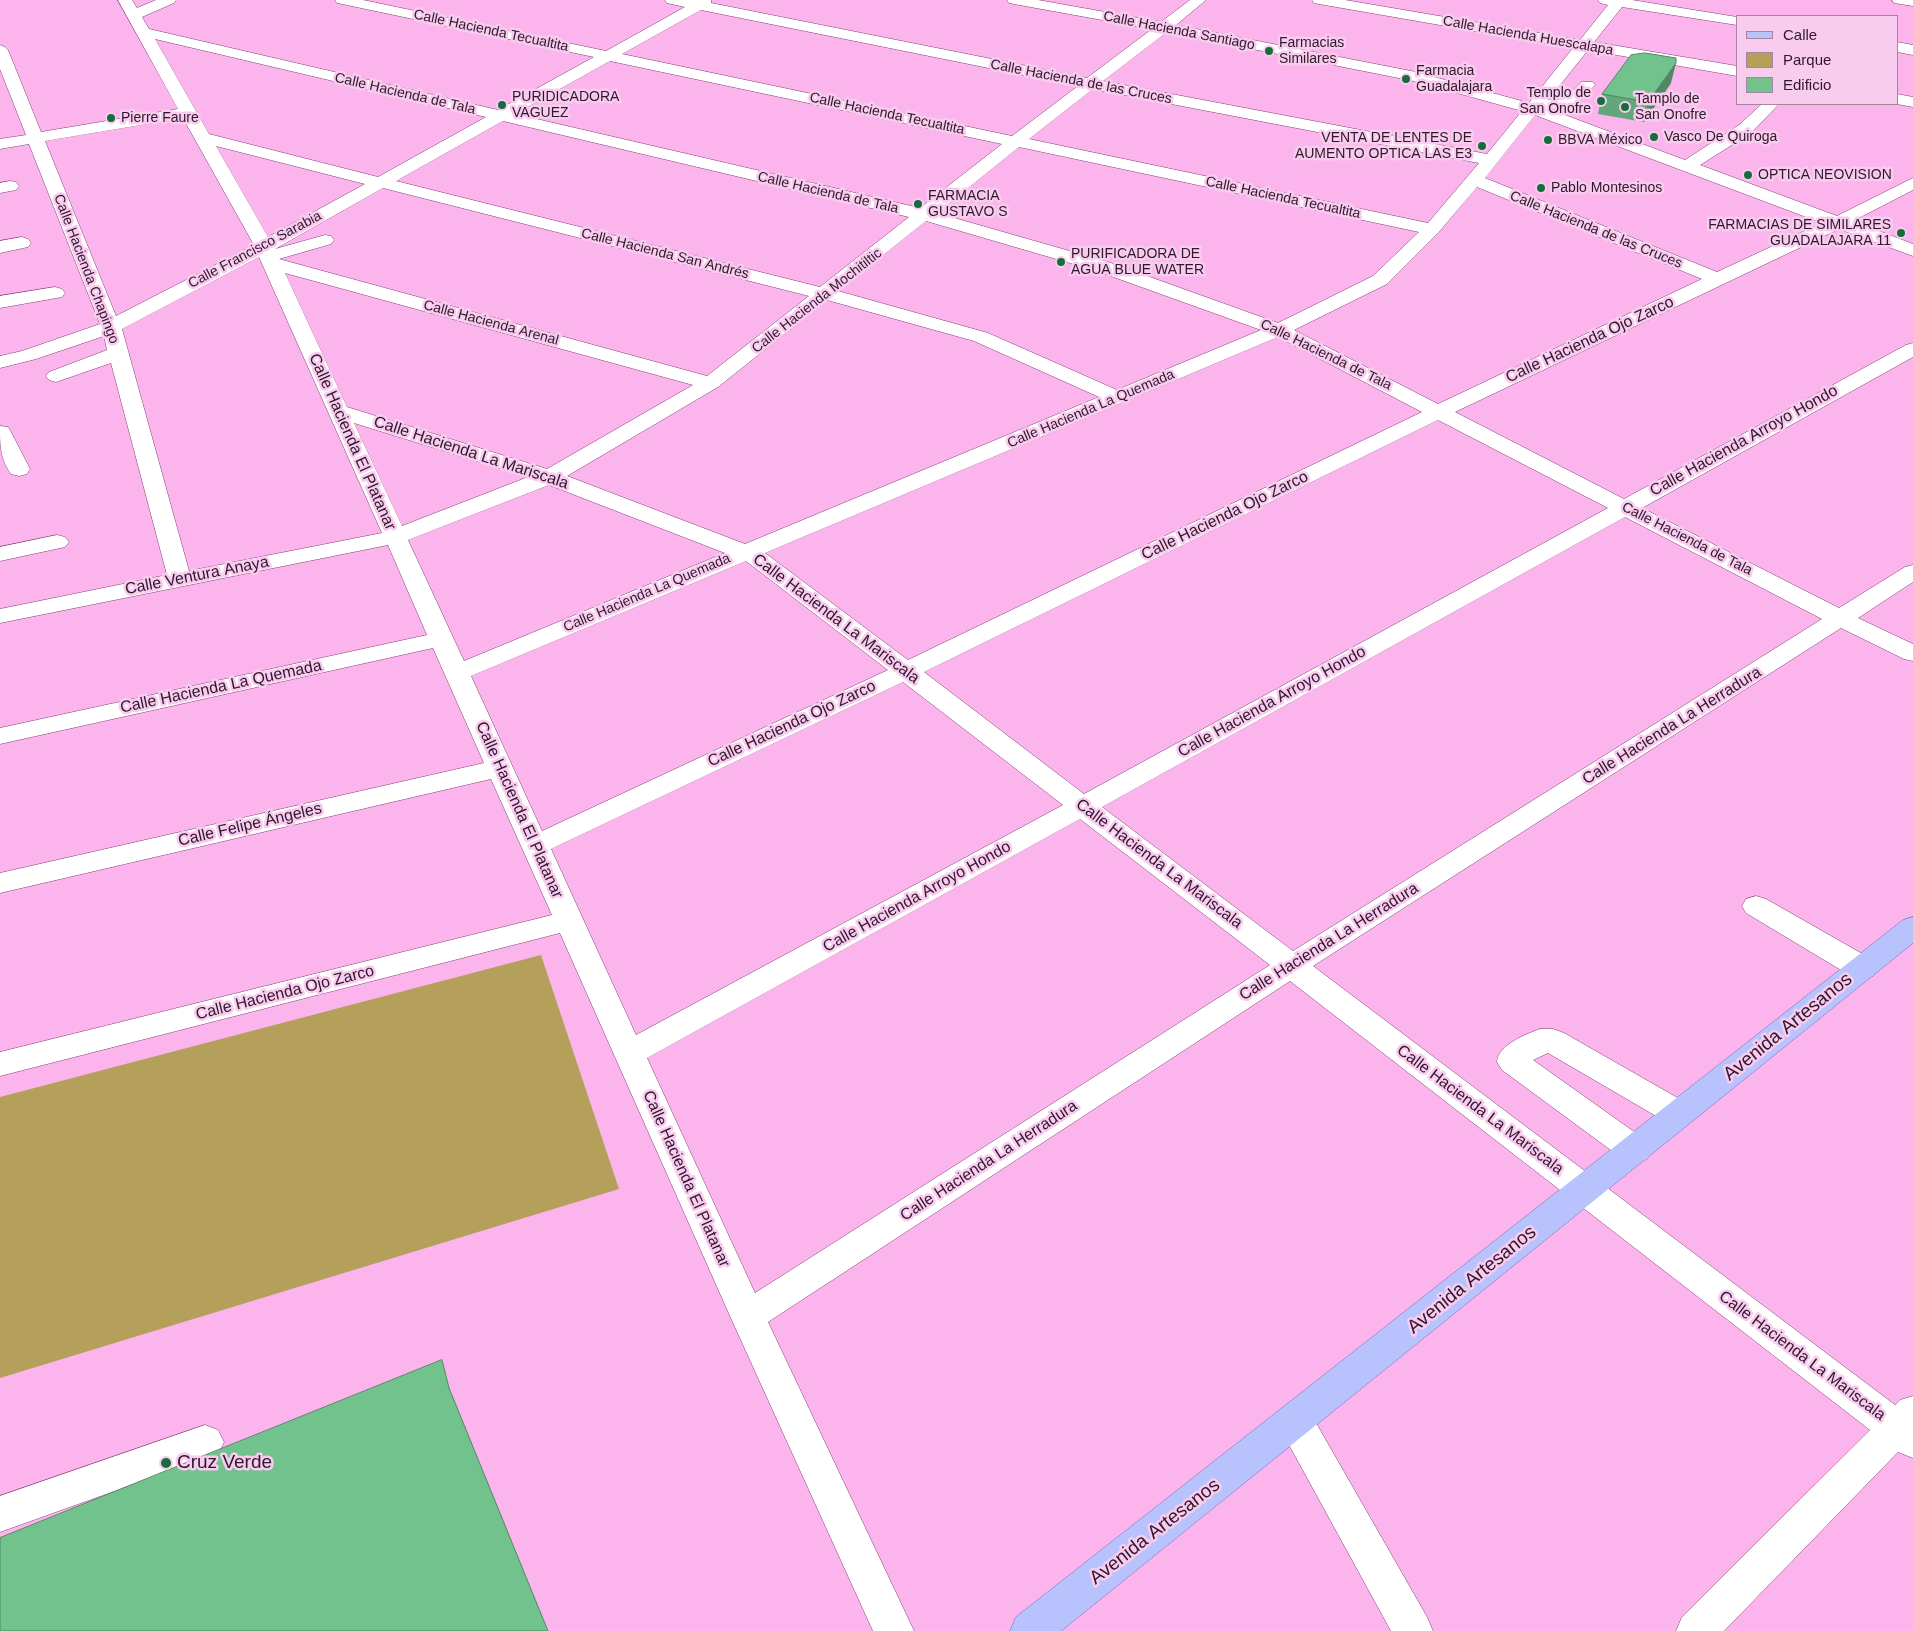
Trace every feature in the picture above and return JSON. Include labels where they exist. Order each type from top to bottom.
[{"type":"main road","name":"Avenida Artesanos","points":[[1030,1631],[1913,927]]},
{"type":"street","points":[[134,16],[169,0]]},
{"type":"street","name":"Calle Hacienda Tecualtita","points":[[342,0],[1432,229]]},
{"type":"street","name":"Calle Hacienda de las Cruces","points":[[672,0],[704,3],[1092,84],[1492,160]]},
{"type":"street","name":"Calle Hacienda Santiago","points":[[1014,0],[1165,27],[1416,77],[1535,107],[1913,250]]},
{"type":"street","name":"Calle Hacienda Mochitiltic","points":[[395,537],[549,477],[711,383],[826,294],[1016,141],[1199,0]]},
{"type":"street","name":"Calle Hacienda Huescalapa","points":[[1319,0],[1736,71]]},
{"type":"street","points":[[1899,0],[1913,2]]},
{"type":"street","points":[[1615,1],[1736,21]]},
{"type":"street","name":"Calle Hacienda La Quemada","points":[[457,673],[1279,330],[1380,280],[1432,229],[1492,160],[1584,45],[1615,1]]},
{"type":"street","name":"Calle Francisco Sarabia","points":[[0,362],[30,355],[111,327],[268,255],[379,182],[704,3]]},
{"type":"street","name":"Calle Hacienda El Platanar","points":[[134,16],[268,255],[748,1316],[894,1631]]},
{"type":"street","name":"Calle Hacienda de Tala","points":[[134,16],[500,116],[925,215],[1101,266],[1279,330],[1440,411],[1841,619],[1913,654]]},
{"type":"street","points":[[1898,47],[1913,50]]},
{"type":"street","name":"Calle Hacienda Chapingo","points":[[0,50],[111,327],[180,580]]},
{"type":"street","points":[[1535,107],[1568,104],[1588,85]]},
{"type":"street","points":[[1898,99],[1913,102]]},
{"type":"street","points":[[1687,166],[1745,129],[1770,105]]},
{"type":"street","points":[[0,144],[188,112]]},
{"type":"street","name":"Calle Hacienda San Andrés","points":[[203,138],[826,294],[981,337],[1118,398]]},
{"type":"street","name":"Calle Hacienda de las Cruces","points":[[1475,180],[1717,280]]},
{"type":"street","name":"Calle Hacienda Ojo Zarco","points":[[535,845],[906,671],[1440,411],[1838,222],[1913,183]]},
{"type":"street","points":[[268,255],[325,240]]},
{"type":"street","points":[[0,247],[22,243]]},
{"type":"street","name":"Calle Hacienda Arenal","points":[[268,255],[711,383]]},
{"type":"street","points":[[0,302],[55,293]]},
{"type":"street","name":"Calle Hacienda Arroyo Hondo","points":[[629,1053],[1913,350]]},
{"type":"street","points":[[56,376],[118,353]]},
{"type":"street","name":"Calle Hacienda La Mariscala","points":[[338,411],[549,477],[755,556],[1585,1190],[1908,1427]]},
{"type":"street","points":[[0,432],[20,469]]},
{"type":"street","name":"Calle Ventura Anaya","points":[[0,616],[395,537]]},
{"type":"street","points":[[0,554],[57,542]]},
{"type":"street","name":"Calle Hacienda La Herradura","points":[[748,1316],[1291,966],[1913,572]]},
{"type":"street","name":"Calle Hacienda La Quemada","points":[[0,736],[441,639]]},
{"type":"street","name":"Calle Felipe Ángeles","points":[[0,883],[500,768]]},
{"type":"street","points":[[1756,906],[1862,968]]},
{"type":"street","name":"Calle Hacienda Ojo Zarco","points":[[0,1064],[569,921]]},
{"type":"street","points":[[1635,1150],[1513,1062],[1513,1058],[1540,1041],[1553,1041],[1679,1114]]},
{"type":"street","points":[[1295,1421],[1413,1631]]},
{"type":"street","points":[[1696,1631],[1908,1427]]},
{"type":"street","points":[[0,1514],[205,1442]]},
{"type":"green space","points":[[541,955],[619,1189],[0,1378],[0,1097]]},
{"type":"building","points":[[1645,53],[1676,58],[1676,63],[1648,102],[1602,94],[1631,55]]},
{"type":"building","points":[[442,1360],[449,1388],[548,1631],[0,1631],[0,1538]]},
{"type":"place","name":"Farmacias Similares","points":[[1269,51]]},
{"type":"place","name":"Farmacia Guadalajara","points":[[1406,79]]},
{"type":"place","name":"Templo de San Onofre","points":[[1601,101]]},
{"type":"place","name":"PURIDICADORA VAGUEZ","points":[[502,105]]},
{"type":"place","name":"Tamplo de San Onofre","points":[[1625,107]]},
{"type":"place","name":"Pierre Faure","points":[[111,118]]},
{"type":"place","name":"Vasco De Quiroga","points":[[1654,137]]},
{"type":"place","name":"BBVA México","points":[[1548,140]]},
{"type":"place","name":"VENTA DE LENTES DE AUMENTO OPTICA LAS E3","points":[[1482,146]]},
{"type":"place","name":"OPTICA NEOVISION","points":[[1748,175]]},
{"type":"place","name":"Pablo Montesinos","points":[[1541,188]]},
{"type":"place","name":"FARMACIA GUSTAVO S","points":[[918,204]]},
{"type":"place","name":"FARMACIAS DE SIMILARES GUADALAJARA 11","points":[[1901,233]]},
{"type":"place","name":"PURIFICADORA DE AGUA BLUE WATER","points":[[1061,262]]},
{"type":"place","name":"Cruz Verde","points":[[166,1463]]}]
